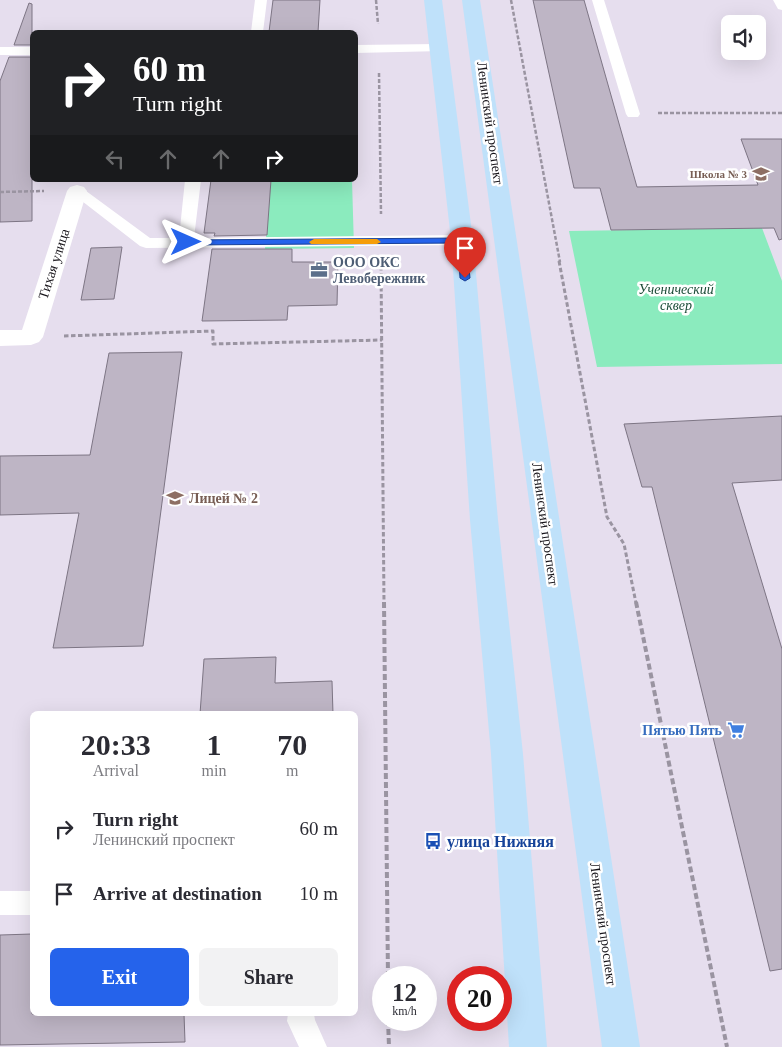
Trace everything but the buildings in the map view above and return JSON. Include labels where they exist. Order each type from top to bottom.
[{"type":"main road","points":[[433,0],[462,240],[484,520],[507,754],[528,1047]]},
{"type":"main road","name":"Ленинский проспект","points":[[471,0],[621,1047]]},
{"type":"street","name":"Тихая улица","points":[[31,337],[77,191]]},
{"type":"street","points":[[0,338],[31,337]]},
{"type":"lane","points":[[258,30],[261,0]]},
{"type":"lane","points":[[598,0],[634,114]]},
{"type":"lane","points":[[779,0],[782,6]]},
{"type":"lane","points":[[358,50],[438,48]]},
{"type":"lane","points":[[0,51],[30,51]]},
{"type":"lane","points":[[186,242],[193,182]]},
{"type":"lane","points":[[77,191],[146,243],[462,240]]},
{"type":"lane","points":[[0,903],[30,903]]},
{"type":"lane","points":[[301,1016],[301,1022],[313,1047]]},
{"type":"path","points":[[376,0],[379,49],[388,966]]},
{"type":"path","points":[[511,0],[607,517],[624,544],[727,1047]]},
{"type":"path","points":[[652,113],[782,113]]},
{"type":"path","points":[[0,192],[77,191]]},
{"type":"path","points":[[31,337],[213,331],[212,344],[382,340]]},
{"type":"path","points":[[388,1031],[389,1047]]},
{"type":"green space","points":[[271,182],[352,182],[354,248],[265,249]]},
{"type":"green space","name":"Ученический сквер","points":[[762,228],[782,281],[782,364],[597,367],[569,231]]},
{"type":"slow traffic","points":[[314,242],[377,242]]},
{"type":"place","name":"Школа № 3","points":[[761,174]]},
{"type":"place","name":"ООО ОКС Левобережник","points":[[319,270]]},
{"type":"place","name":"Лицей № 2","points":[[175,498]]},
{"type":"place","name":"Пятью Пять","points":[[736,730]]},
{"type":"place","name":"улица Нижняя","points":[[433,841]]},
{"type":"route","points":[[186,242],[462,240],[465,278]]}]
